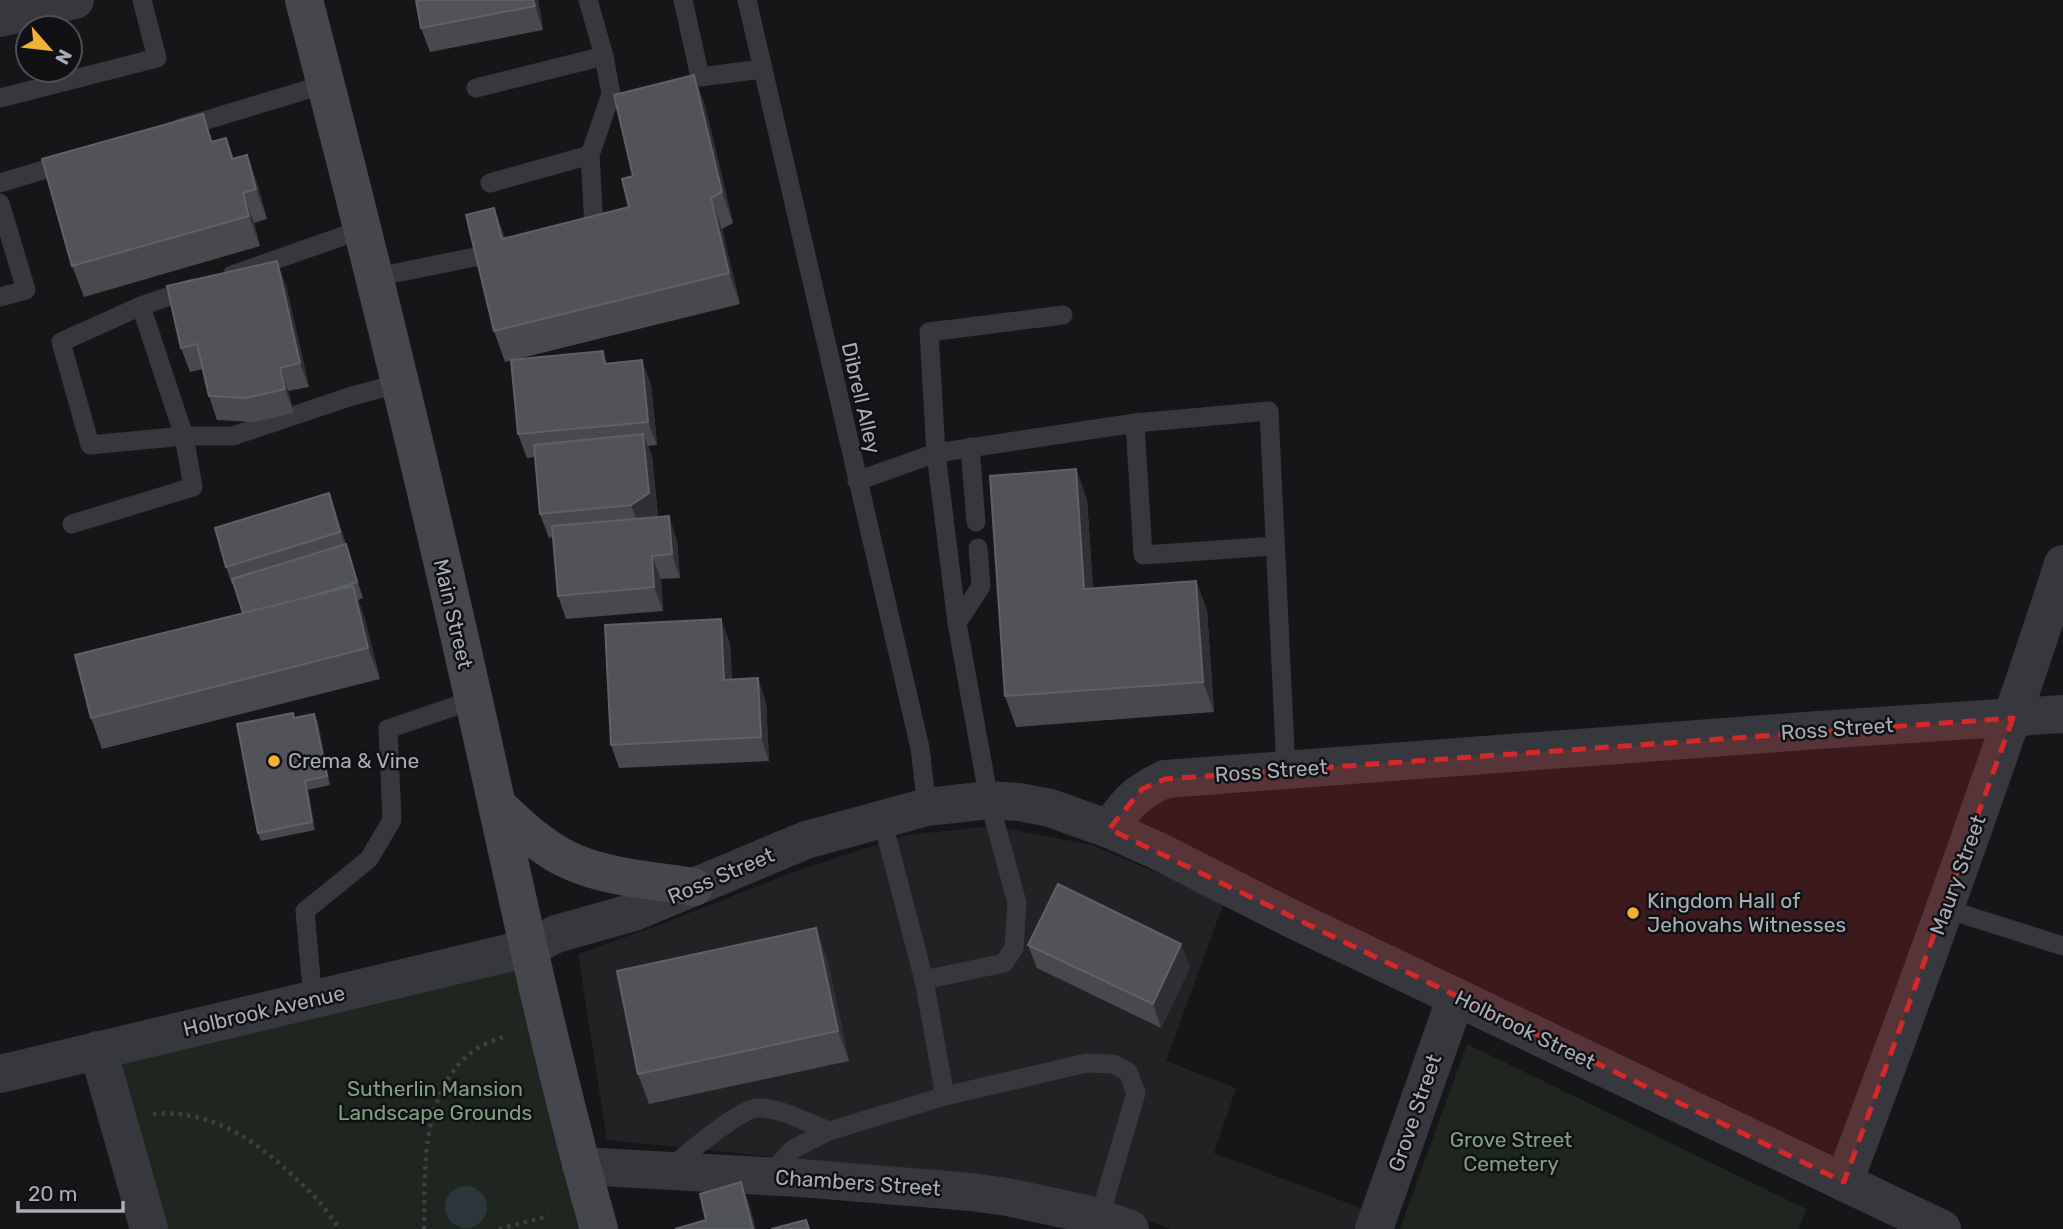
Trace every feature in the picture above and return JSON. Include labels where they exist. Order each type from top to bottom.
[{"type":"main road","name":"Main Street","points":[[304,0],[376,277],[529,948],[598,1229]]},
{"type":"main road","points":[[497,805],[533,837],[565,859],[605,872],[694,887]]},
{"type":"street","points":[[0,18],[75,0]]},
{"type":"street","name":"Maury Street","points":[[1844,1182],[1946,909],[2013,718],[2063,564]]},
{"type":"street","name":"Ross Street","points":[[529,948],[555,934],[634,912],[806,840],[927,807],[989,800],[1019,802],[1050,808],[1109,829],[1124,807],[1142,789],[1165,779],[2063,714]]},
{"type":"street","name":"Holbrook Street","points":[[1109,829],[1942,1229]]},
{"type":"street","name":"Holbrook Avenue","points":[[0,1074],[529,948]]},
{"type":"street","name":"Grove Street","points":[[1374,1229],[1456,997]]},
{"type":"street","points":[[98,1051],[149,1229]]},
{"type":"street","name":"Chambers Street","points":[[581,1166],[768,1176],[971,1192],[1007,1197],[1114,1224]]},
{"type":"lane","points":[[0,98],[157,58],[142,0]]},
{"type":"lane","points":[[557,236],[594,226],[590,155],[611,94],[604,56],[588,0]]},
{"type":"lane","points":[[682,0],[700,77],[762,69]]},
{"type":"lane","name":"Dibrell Alley","points":[[747,0],[920,748],[927,807]]},
{"type":"lane","points":[[476,88],[604,56]]},
{"type":"lane","points":[[158,135],[326,83]]},
{"type":"lane","points":[[0,183],[92,155]]},
{"type":"lane","points":[[490,183],[590,155]]},
{"type":"lane","points":[[0,203],[26,290],[0,297]]},
{"type":"lane","points":[[363,229],[141,306],[61,342],[90,445],[184,436],[233,436],[400,383]]},
{"type":"lane","points":[[376,277],[480,256]]},
{"type":"lane","points":[[72,524],[193,487],[184,436],[141,306]]},
{"type":"lane","points":[[924,980],[1004,963],[1014,948],[1017,903],[989,800],[957,623],[936,453],[929,332],[1063,315]]},
{"type":"lane","points":[[857,481],[936,453],[970,447],[1135,422],[1269,411],[1286,770]]},
{"type":"lane","points":[[1135,422],[1143,555],[1275,546]]},
{"type":"lane","points":[[970,447],[975,522]]},
{"type":"lane","points":[[957,623],[981,586],[978,548]]},
{"type":"lane","points":[[313,1000],[305,911],[369,859],[392,820],[388,729],[473,700]]},
{"type":"lane","points":[[882,819],[924,980],[945,1096]]},
{"type":"lane","points":[[1946,909],[2063,946]]},
{"type":"lane","points":[[768,1176],[793,1149],[829,1131],[945,1096],[1086,1063],[1113,1064],[1128,1072],[1136,1093],[1114,1224]]},
{"type":"lane","points":[[667,1170],[725,1124],[756,1108],[778,1112],[829,1131]]},
{"type":"path","points":[[424,1229],[424,1168],[430,1130],[441,1092],[453,1069],[475,1049],[503,1037]]},
{"type":"path","points":[[117,1118],[157,1113],[181,1114],[229,1128],[279,1163],[315,1197],[340,1229]]},
{"type":"path","points":[[499,1229],[549,1216]]},
{"type":"highlighted area","points":[[2013,718],[1844,1182],[1109,829],[1142,789],[1165,779]]},
{"type":"shaded area","points":[[993,826],[1092,845],[1190,887],[1223,905],[1166,1061],[1236,1088],[1214,1153],[1364,1209],[1358,1229],[1170,1229],[1139,1217],[884,1168],[607,1140],[578,954],[796,871],[907,835]]},
{"type":"shaded area","points":[[466,1186],[481,1192],[487,1207],[481,1222],[466,1228],[451,1222],[445,1207],[451,1192]]},
{"type":"green space","name":"Sutherlin Mansion Landscape Grounds","points":[[529,948],[599,1229],[137,1229],[98,1050]]},
{"type":"green space","name":"Grove Street Cemetery","points":[[1467,1044],[1806,1209],[1799,1229],[1400,1229]]},
{"type":"building","points":[[416,0],[533,0],[535,6],[421,28]]},
{"type":"building","points":[[694,75],[722,192],[711,198],[729,273],[494,331],[466,215],[494,208],[502,239],[629,207],[622,179],[633,176],[614,95]]},
{"type":"building","points":[[203,114],[211,142],[226,138],[232,159],[247,155],[256,189],[243,193],[249,216],[72,266],[42,159]]},
{"type":"building","points":[[277,261],[300,363],[280,368],[285,389],[246,398],[209,396],[197,344],[181,348],[167,286]]},
{"type":"building","points":[[603,351],[604,364],[642,360],[648,422],[518,434],[511,360]]},
{"type":"building","points":[[643,434],[649,493],[631,505],[540,514],[534,445]]},
{"type":"building","points":[[1076,469],[1084,589],[1196,581],[1203,682],[1005,696],[990,476]]},
{"type":"building","points":[[329,493],[340,532],[226,567],[215,528]]},
{"type":"building","points":[[669,516],[672,554],[652,556],[654,587],[558,596],[552,526]]},
{"type":"building","points":[[346,544],[357,582],[243,613],[232,579]]},
{"type":"building","points":[[353,586],[368,648],[91,718],[75,655]]},
{"type":"building","points":[[721,619],[724,680],[758,678],[761,737],[611,745],[605,625]]},
{"type":"building","name":"Crema & Vine","points":[[293,713],[294,718],[314,714],[327,776],[305,781],[312,822],[258,833],[237,724]]},
{"type":"building","points":[[1058,884],[1181,944],[1153,1004],[1028,945]]},
{"type":"building","points":[[816,928],[838,1031],[638,1074],[617,971]]},
{"type":"building","points":[[741,1182],[753,1229],[675,1229],[706,1220],[700,1194]]},
{"type":"building","points":[[806,1220],[809,1229],[771,1229]]},
{"type":"place","name":"Crema & Vine","points":[[274,761]]},
{"type":"place","name":"Kingdom Hall of Jehovahs Witnesses","points":[[1633,913]]}]
